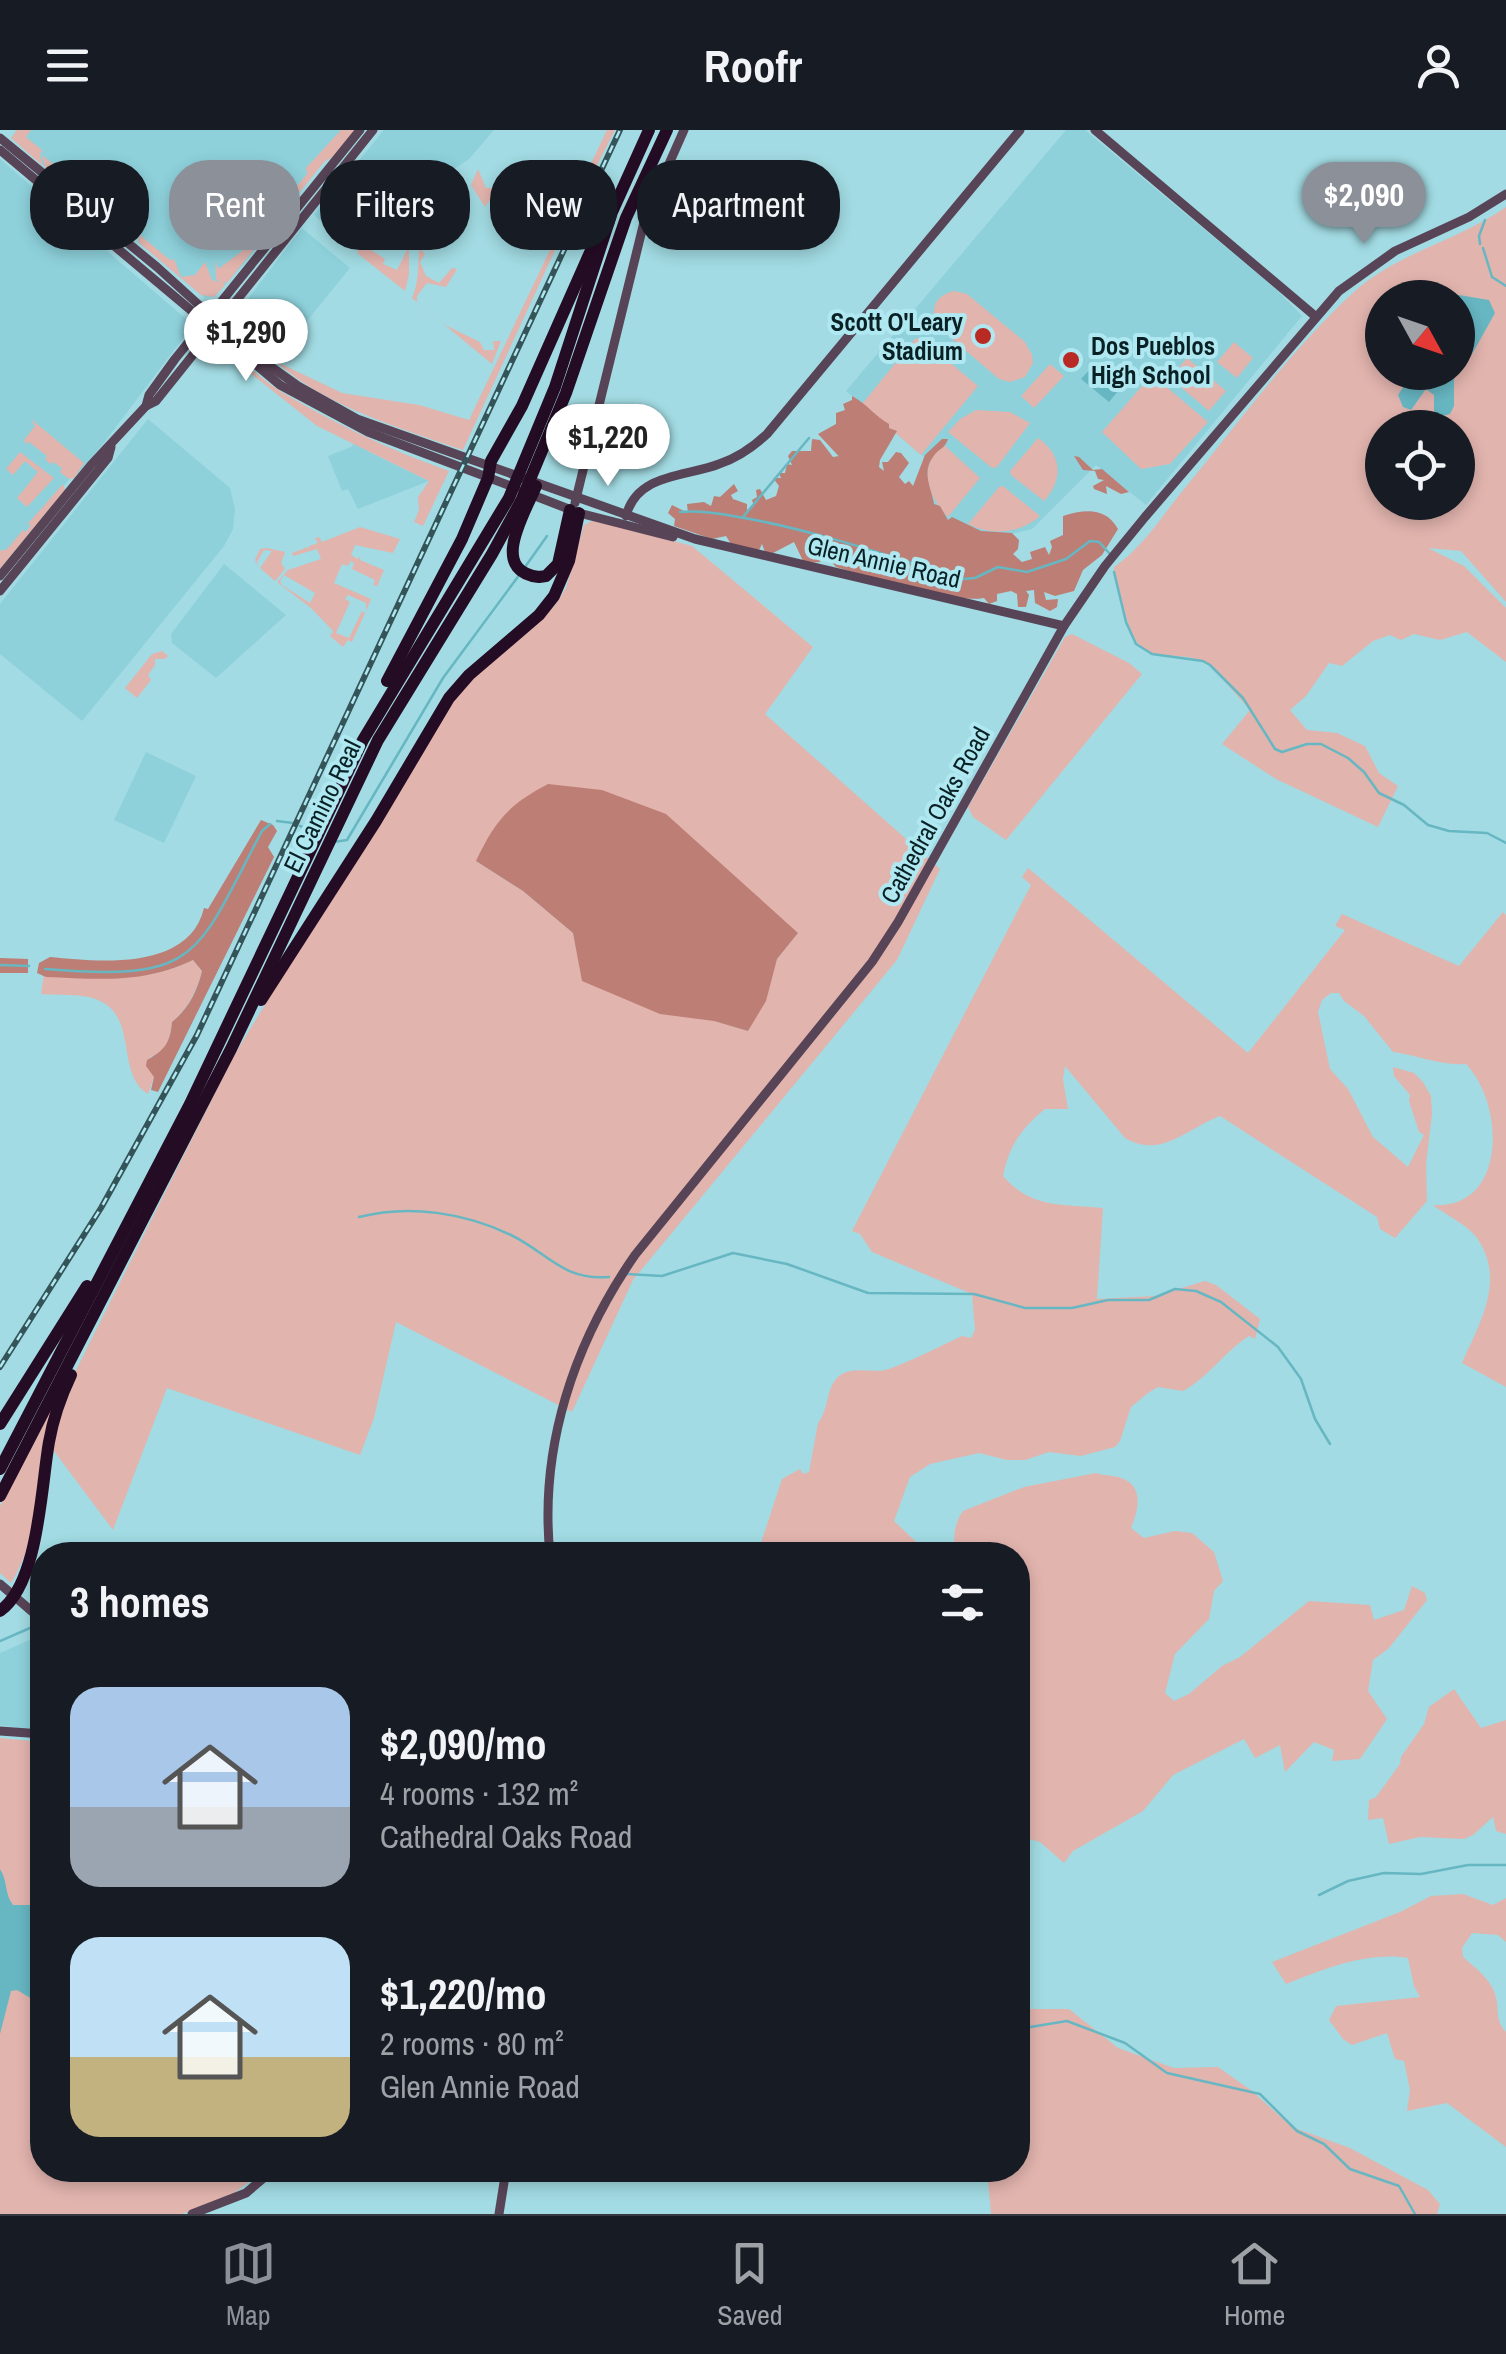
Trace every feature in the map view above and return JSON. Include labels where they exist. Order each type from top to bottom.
[{"type":"highway","name":"El Camino Real","points":[[0,1469],[227,1028],[344,777],[388,694],[492,528],[522,471],[628,174],[649,130]]},
{"type":"highway","name":"El Camino Real","points":[[0,1496],[230,1049],[378,740],[509,524],[545,450],[626,218],[666,130]]},
{"type":"highway","points":[[344,777],[347,759],[453,555],[487,472],[522,406],[628,174]]},
{"type":"highway","points":[[566,393],[540,478],[512,546],[511,554],[522,571],[546,576],[554,571],[576,507]]},
{"type":"highway","points":[[230,1049],[376,821],[448,698],[539,615],[554,596],[569,560],[576,507]]},
{"type":"highway","points":[[0,1424],[142,1194]]},
{"type":"highway","points":[[34,1542],[56,1412],[133,1241]]},
{"type":"highway","points":[[0,1610],[15,1597],[30,1553]]},
{"type":"main road","points":[[0,576],[73,487],[146,406],[156,401],[190,358],[234,286],[360,130]]},
{"type":"main road","points":[[146,406],[149,395],[211,323],[234,304],[373,130]]},
{"type":"main road","points":[[576,507],[645,218],[684,130]]},
{"type":"main road","points":[[626,516],[630,502],[647,486],[669,476],[722,464],[767,434],[1020,130]]},
{"type":"main road","points":[[1095,130],[1315,316]]},
{"type":"main road","points":[[0,138],[30,163]]},
{"type":"main road","points":[[0,150],[30,175]]},
{"type":"main road","name":"Cathedral Oaks Road","points":[[550,1542],[549,1488],[556,1432],[575,1367],[601,1308],[635,1255],[880,951],[1064,626],[1119,549],[1340,291],[1395,250],[1469,217],[1506,194]]},
{"type":"main road","points":[[122,250],[211,323]]},
{"type":"main road","points":[[135,250],[202,300],[210,302],[234,286]]},
{"type":"main road","points":[[177,284],[211,323]]},
{"type":"main road","points":[[190,358],[213,343],[238,346],[229,322],[234,304]]},
{"type":"main road","name":"Glen Annie Road","points":[[211,323],[238,346],[342,411],[453,459],[646,532],[1064,626]]},
{"type":"main road","points":[[0,591],[108,458],[111,447]]},
{"type":"main road","points":[[58,518],[74,492],[73,487]]},
{"type":"main road","name":"Glen Annie Road","points":[[576,507],[626,516],[695,540]]},
{"type":"main road","points":[[1038,619],[1049,627],[1052,646]]},
{"type":"main road","points":[[0,1584],[30,1611]]},
{"type":"main road","points":[[0,1733],[30,1735]]},
{"type":"main road","points":[[192,2214],[246,2193],[258,2182]]},
{"type":"main road","points":[[499,2214],[504,2182]]},
{"type":"shaded area","points":[[17,130],[352,130],[324,160],[320,160],[320,166],[300,192],[300,160],[169,160],[169,250],[255,250],[216,295],[205,298],[148,250],[149,160],[37,160],[11,138]]},
{"type":"shaded area","points":[[17,130],[31,130],[26,137],[42,150],[41,160],[36,160],[11,138]]},
{"type":"shaded area","points":[[341,130],[355,130],[334,156],[320,160],[320,167],[300,192],[306,168]]},
{"type":"shaded area","points":[[384,130],[494,130],[468,160],[359,160]]},
{"type":"shaded area","points":[[607,130],[615,130],[600,160],[593,160]]},
{"type":"shaded area","name":"Dos Pueblos High School","points":[[1066,130],[1085,130],[1277,290],[1302,316],[1146,505],[1096,465],[1032,529],[998,537],[947,520],[923,491],[924,457],[846,391]]},
{"type":"shaded area","points":[[0,159],[30,185],[30,250],[106,250],[193,325],[103,444],[0,563]]},
{"type":"shaded area","points":[[478,169],[486,188],[490,188],[490,200],[485,207],[471,185]]},
{"type":"shaded area","points":[[1506,207],[1506,602],[1461,551],[1428,548],[1464,566],[1506,608],[1506,662],[1467,632],[1440,640],[1414,634],[1401,640],[1390,635],[1373,641],[1342,666],[1329,663],[1306,696],[1290,710],[1307,730],[1337,733],[1365,746],[1379,773],[1398,786],[1378,827],[1276,779],[1222,744],[1250,710],[1210,665],[1182,656],[1159,655],[1140,646],[1125,613],[1114,567],[1141,543],[1286,363],[1365,283],[1365,390],[1475,390],[1475,280],[1369,280]]},
{"type":"shaded area","points":[[302,228],[320,243],[320,250],[328,250],[350,268],[276,359],[237,326],[234,317],[285,250],[300,250]]},
{"type":"shaded area","points":[[149,242],[170,260],[174,259],[181,277],[195,275],[205,262],[212,280],[220,282],[216,279],[215,260],[218,269],[244,250],[253,250],[214,297],[201,295],[148,250]]},
{"type":"shaded area","points":[[371,250],[385,259],[383,264],[397,270],[409,250],[405,291],[357,253]]},
{"type":"shaded area","points":[[420,250],[425,254],[420,262],[426,276],[439,283],[452,268],[457,269],[446,287],[427,283],[417,302],[445,325],[480,342],[484,350],[494,350],[493,341],[501,341],[492,364],[412,298]]},
{"type":"shaded area","points":[[550,250],[555,250],[463,450],[340,404],[275,361],[342,393],[419,405],[469,420]]},
{"type":"shaded area","name":"Scott O'Leary Stadium","points":[[955,291],[967,294],[1025,342],[1033,363],[1025,377],[1010,382],[999,379],[937,326],[936,303],[943,295]]},
{"type":"shaded area","points":[[1475,298],[1489,300],[1495,313],[1475,349]]},
{"type":"shaded area","points":[[916,338],[978,386],[921,455],[862,404]]},
{"type":"shaded area","points":[[1234,342],[1253,358],[1237,378],[1217,362]]},
{"type":"shaded area","points":[[216,346],[320,414],[449,471],[423,526],[414,522],[419,510],[418,497],[429,481],[317,426]]},
{"type":"shaded area","points":[[1187,358],[1226,391],[1209,411],[1170,378]]},
{"type":"shaded area","points":[[1050,364],[1064,376],[1034,408],[1021,396]]},
{"type":"shaded area","points":[[1092,367],[1119,390],[1109,402],[1081,379]]},
{"type":"shaded area","points":[[1149,378],[1157,379],[1208,422],[1170,464],[1141,469],[1102,432]]},
{"type":"shaded area","points":[[1401,390],[1425,390],[1411,410],[1403,407],[1398,395]]},
{"type":"shaded area","points":[[1427,390],[1454,390],[1452,410],[1434,410],[1434,395]]},
{"type":"shaded area","points":[[852,396],[897,431],[879,467],[884,471],[882,462],[888,462],[896,452],[901,453],[909,463],[899,477],[905,484],[909,481],[913,486],[925,455],[942,439],[948,439],[928,469],[934,504],[940,506],[948,520],[952,517],[981,531],[1012,533],[1019,540],[1013,554],[1022,562],[1032,559],[1030,552],[1045,547],[1049,555],[1050,541],[1063,535],[1063,516],[1101,513],[1118,529],[1102,555],[1083,570],[1074,591],[1055,596],[1044,592],[1046,600],[1058,599],[1057,607],[1050,611],[1035,603],[1034,590],[1026,591],[1026,607],[1018,607],[1017,594],[1011,591],[997,594],[997,601],[989,604],[984,598],[933,593],[836,567],[830,560],[831,546],[825,550],[819,545],[812,546],[822,558],[820,562],[804,563],[794,542],[773,553],[765,552],[762,544],[759,550],[731,544],[726,536],[712,539],[674,526],[675,519],[668,513],[672,505],[688,513],[687,504],[704,502],[711,506],[714,496],[720,497],[734,484],[738,491],[731,495],[747,504],[747,511],[754,506],[756,490],[760,489],[766,500],[776,496],[779,486],[773,478],[781,478],[779,473],[785,473],[787,464],[792,465],[788,456],[792,451],[811,451],[812,439],[820,440],[833,457],[839,456],[818,434],[836,424],[836,413],[845,410],[843,404]]},
{"type":"shaded area","points":[[976,410],[1010,412],[1030,423],[997,467],[992,468],[948,432]]},
{"type":"shaded area","points":[[31,419],[84,463],[74,478],[69,479],[60,472],[62,468],[50,464],[47,456],[29,442],[26,444],[24,440],[35,426]]},
{"type":"shaded area","points":[[148,419],[230,488],[235,509],[233,529],[224,546],[82,721],[0,654],[0,604]]},
{"type":"shaded area","points":[[1038,438],[1052,452],[1058,468],[1055,484],[1044,501],[1010,471]]},
{"type":"shaded area","points":[[355,442],[429,481],[358,509],[348,489],[342,491],[328,456]]},
{"type":"shaded area","points":[[944,445],[980,478],[948,517],[935,500],[928,481],[930,462]]},
{"type":"shaded area","points":[[20,452],[54,478],[27,507],[17,498],[38,472],[25,461],[13,475],[6,469]]},
{"type":"shaded area","points":[[1074,456],[1093,470],[1102,469],[1129,492],[1121,494],[1106,486],[1107,494],[1094,489],[1104,480],[1098,479],[1095,471],[1083,470]]},
{"type":"shaded area","points":[[63,484],[65,490],[0,569],[0,551],[7,549],[23,530],[26,532],[31,525],[24,528]]},
{"type":"shaded area","points":[[1003,486],[1040,516],[1023,527],[1005,531],[968,524],[999,487]]},
{"type":"shaded area","points":[[594,520],[692,546],[813,647],[765,714],[940,869],[897,960],[633,1280],[572,1412],[396,1322],[374,1418],[360,1455],[167,1388],[113,1530],[51,1447],[69,1384],[232,1059],[442,713],[469,679],[555,605],[566,588],[584,525]],"holes":[[[476,861],[798,933],[777,959],[748,1031],[583,981],[573,933],[523,891]]]},
{"type":"shaded area","points":[[360,527],[400,539],[393,553],[355,545],[351,555],[384,570],[377,586],[373,585],[375,580],[352,569],[351,561],[348,566],[342,564],[334,583],[371,599],[366,611],[366,603],[348,595],[345,599],[350,602],[336,633],[349,638],[362,611],[365,613],[352,642],[348,640],[343,647],[330,636],[333,631],[311,608],[277,582],[288,570],[321,559],[317,549],[293,556],[292,553],[308,547],[309,550],[309,546],[318,543],[315,538],[322,542]],"holes":[[[284,575],[315,593],[310,603],[280,581]]]},
{"type":"shaded area","points":[[260,549],[285,552],[281,563],[285,569],[275,581],[260,568],[272,551],[264,550],[258,567],[255,560]]},
{"type":"shaded area","points":[[224,564],[286,615],[216,678],[172,643],[171,634]]},
{"type":"shaded area","points":[[1072,634],[1129,663],[1142,674],[1006,840],[973,817],[968,807],[1065,637]]},
{"type":"shaded area","points":[[162,651],[168,656],[155,659],[148,675],[151,680],[137,698],[125,688],[152,654]]},
{"type":"shaded area","points":[[146,752],[196,776],[164,843],[114,820]]},
{"type":"shaded area","points":[[548,784],[602,790],[666,814],[798,933],[777,959],[766,1001],[748,1031],[714,1021],[660,1014],[582,981],[573,933],[523,891],[476,861],[504,815]]},
{"type":"shaded area","points":[[261,820],[277,831],[268,847],[274,857],[158,1092],[151,1090],[154,1077],[146,1066],[147,1060],[166,1045],[172,1022],[195,993],[202,971],[193,960],[156,973],[103,979],[46,977],[37,973],[39,963],[50,957],[140,958],[181,943],[195,928],[204,908],[208,909]]},
{"type":"shaded area","points":[[1028,868],[1248,1053],[1345,930],[1335,926],[1342,914],[1459,966],[1503,912],[1506,915],[1506,1387],[1462,1363],[1487,1301],[1489,1269],[1473,1233],[1433,1205],[1457,1202],[1475,1191],[1486,1174],[1492,1152],[1492,1128],[1479,1082],[1466,1064],[1393,1052],[1364,1016],[1339,993],[1331,993],[1322,1000],[1318,1012],[1330,1069],[1348,1089],[1373,1137],[1408,1167],[1424,1135],[1419,1132],[1410,1095],[1394,1076],[1393,1067],[1414,1073],[1431,1096],[1427,1201],[1395,1238],[1380,1229],[1377,1217],[1220,1116],[1162,1144],[1138,1144],[1125,1138],[1065,1066],[1068,1109],[1045,1109],[1029,1124],[1013,1147],[1003,1176],[1036,1200],[1103,1208],[1097,1299],[1155,1296],[1205,1281],[1260,1319],[1255,1339],[1249,1336],[1240,1342],[1183,1391],[1158,1387],[1148,1393],[1131,1407],[1115,1447],[1081,1456],[1049,1452],[1025,1460],[979,1453],[930,1464],[910,1477],[894,1521],[916,1542],[761,1542],[782,1479],[800,1469],[803,1474],[809,1472],[818,1423],[837,1378],[853,1371],[889,1369],[962,1336],[971,1338],[975,1330],[972,1294],[872,1252],[860,1234],[852,1231],[1031,885],[1022,877]]},
{"type":"shaded area","points":[[0,958],[28,959],[28,973],[0,973]]},
{"type":"shaded area","points":[[193,960],[202,971],[200,979],[187,1005],[172,1022],[167,1044],[150,1057],[154,1077],[148,1094],[132,1073],[123,1032],[111,1008],[85,996],[41,994],[44,974],[137,976]]},
{"type":"shaded area","points":[[54,1403],[36,1519],[11,1583],[0,1573],[0,1506]]},
{"type":"shaded area","points":[[1096,1473],[1121,1478],[1137,1493],[1131,1528],[1144,1538],[1175,1531],[1192,1533],[1214,1552],[1223,1581],[1214,1591],[1209,1619],[1175,1654],[1165,1693],[1174,1701],[1240,1657],[1309,1601],[1370,1605],[1374,1620],[1404,1610],[1412,1586],[1425,1593],[1427,1600],[1389,1648],[1373,1660],[1368,1691],[1387,1719],[1360,1759],[1332,1761],[1334,1750],[1314,1742],[1285,1772],[1280,1745],[1255,1758],[1244,1739],[1173,1775],[1143,1811],[1073,1851],[1064,1863],[1040,1842],[1030,1839],[1030,1542],[955,1542],[963,1511],[1024,1487]]},
{"type":"shaded area","points":[[30,1640],[30,1730],[0,1725],[0,1653]]},
{"type":"shaded area","points":[[1454,1689],[1481,1728],[1506,1720],[1506,1834],[1496,1831],[1493,1817],[1464,1839],[1420,1837],[1389,1844],[1383,1818],[1368,1820],[1369,1800],[1376,1797],[1400,1764],[1424,1724],[1429,1707]]},
{"type":"shaded area","points":[[0,1738],[30,1741],[30,2182],[249,2182],[234,2193],[182,2214],[0,2214]]},
{"type":"shaded area","points":[[0,1869],[13,1905],[30,1905],[30,1998],[11,1991],[0,2034]]},
{"type":"shaded area","points":[[1463,1894],[1493,1905],[1506,1898],[1506,1942],[1498,1935],[1472,1933],[1462,1948],[1463,1957],[1493,1988],[1500,2023],[1506,2032],[1506,2147],[1447,2103],[1407,2111],[1410,2090],[1404,2061],[1395,2059],[1387,2033],[1352,2045],[1329,2020],[1336,2006],[1420,1997],[1408,1958],[1362,1959],[1286,1984],[1272,1962],[1431,1896]]},
{"type":"shaded area","points":[[1030,2009],[1069,2009],[1118,2048],[1174,2068],[1218,2067],[1292,2127],[1350,2148],[1428,2190],[1440,2204],[1437,2214],[991,2214],[988,2182],[1030,2182]]},
{"type":"waterway","points":[[1480,244],[1485,220]]},
{"type":"waterway","points":[[1483,248],[1492,277],[1506,286]]},
{"type":"waterway","points":[[743,517],[809,438]]},
{"type":"waterway","points":[[680,512],[715,513],[777,525],[963,579],[998,567],[1027,572],[1066,559],[1090,541],[1099,542],[1110,554]]},
{"type":"waterway","points":[[525,567],[547,536]]},
{"type":"waterway","points":[[1114,572],[1126,622],[1136,644],[1152,654],[1210,665],[1243,698],[1275,749],[1282,752],[1321,744],[1348,758],[1379,793],[1404,805],[1428,825],[1449,831],[1487,833],[1506,843]]},
{"type":"waterway","points":[[334,842],[347,840],[443,678],[520,574]]},
{"type":"waterway","points":[[277,821],[293,823]]},
{"type":"waterway","points":[[45,969],[135,971],[165,964],[187,952],[222,908],[262,831],[270,824]]},
{"type":"waterway","points":[[300,826],[308,829]]},
{"type":"waterway","points":[[0,965],[29,966]]},
{"type":"waterway","points":[[359,1217],[398,1211],[456,1216],[511,1235],[579,1275],[609,1277]]},
{"type":"waterway","points":[[627,1274],[662,1276],[733,1253],[787,1264],[868,1293],[974,1294],[1025,1308],[1072,1308],[1108,1300],[1149,1300],[1175,1289],[1196,1291],[1221,1302],[1278,1347],[1301,1379],[1315,1419],[1330,1444]]},
{"type":"waterway","points":[[0,1641],[30,1628]]},
{"type":"waterway","points":[[1319,1895],[1348,1881],[1384,1873],[1421,1874],[1468,1865],[1506,1865]]},
{"type":"waterway","points":[[1030,2027],[1067,2021],[1125,2043],[1167,2073],[1260,2094],[1297,2131],[1324,2144],[1350,2169],[1399,2186],[1415,2214]]},
{"type":"railway","points":[[0,1367],[101,1208],[197,1035],[620,130]]},
{"type":"place","name":"Scott O'Leary Stadium","points":[[983,336]]},
{"type":"place","name":"Dos Pueblos High School","points":[[1071,360]]}]
